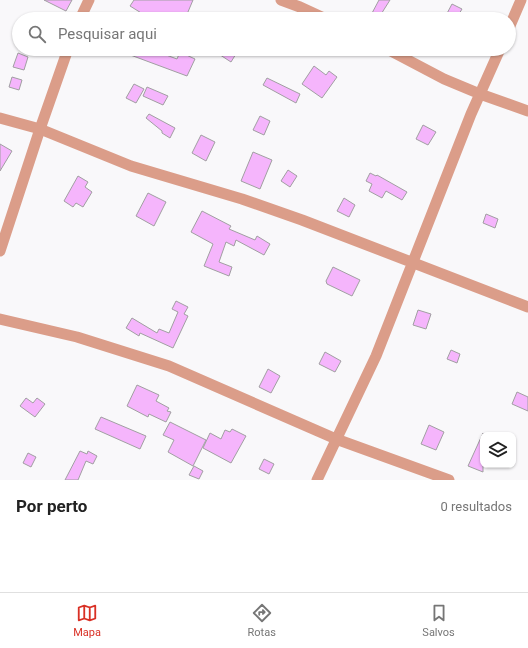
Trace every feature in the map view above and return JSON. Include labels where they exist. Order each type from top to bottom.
[{"type":"street","points":[[83,12],[89,0]]},
{"type":"street","points":[[281,0],[311,12]]},
{"type":"street","points":[[516,12],[521,0]]},
{"type":"street","points":[[0,251],[66,56]]},
{"type":"street","points":[[400,56],[444,79],[480,94],[528,111]]},
{"type":"street","points":[[317,480],[376,356],[471,114],[497,56]]},
{"type":"street","points":[[0,118],[40,129],[131,166],[242,199],[302,220],[528,307]]},
{"type":"street","points":[[0,319],[77,337],[168,366],[336,439],[449,480]]},
{"type":"building","points":[[44,0],[72,0],[66,11]]},
{"type":"building","points":[[134,0],[193,0],[188,12],[140,12],[130,6]]},
{"type":"building","points":[[379,0],[390,0],[382,12],[373,12]]},
{"type":"building","points":[[452,4],[462,9],[460,12],[448,12]]},
{"type":"building","points":[[17,56],[28,57],[24,70],[13,67]]},
{"type":"building","points":[[133,56],[169,56],[177,59],[178,56],[189,56],[195,59],[187,76]]},
{"type":"building","points":[[222,56],[235,56],[231,62]]},
{"type":"building","points":[[314,66],[326,75],[329,71],[337,77],[322,98],[302,84]]},
{"type":"building","points":[[12,77],[22,80],[19,90],[9,87]]},
{"type":"building","points":[[267,78],[300,94],[296,103],[263,85]]},
{"type":"building","points":[[134,84],[144,89],[136,103],[126,98]]},
{"type":"building","points":[[147,87],[168,96],[163,105],[143,96]]},
{"type":"building","points":[[149,114],[175,128],[170,138],[162,133],[162,131],[146,118]]},
{"type":"building","points":[[260,116],[270,121],[264,135],[253,130]]},
{"type":"building","points":[[423,125],[436,132],[428,145],[416,139]]},
{"type":"building","points":[[201,135],[215,142],[206,161],[192,153]]},
{"type":"building","points":[[0,144],[12,151],[0,171]]},
{"type":"building","points":[[253,152],[272,160],[260,189],[241,181]]},
{"type":"building","points":[[288,170],[297,176],[290,187],[281,181]]},
{"type":"building","points":[[370,173],[376,176],[377,175],[407,192],[402,200],[386,191],[382,198],[369,191],[372,184],[366,181]]},
{"type":"building","points":[[78,176],[88,182],[85,187],[92,192],[83,207],[76,203],[73,207],[64,201]]},
{"type":"building","points":[[148,193],[166,202],[154,226],[136,216]]},
{"type":"building","points":[[344,198],[355,205],[349,217],[337,211]]},
{"type":"building","points":[[202,211],[231,226],[229,229],[255,240],[257,236],[270,244],[264,255],[236,240],[234,246],[226,242],[219,262],[232,267],[229,276],[204,266],[213,244],[191,232]]},
{"type":"building","points":[[486,214],[498,219],[495,228],[483,223]]},
{"type":"building","points":[[333,267],[360,280],[352,296],[327,284],[326,281]]},
{"type":"building","points":[[176,301],[188,307],[184,314],[188,316],[173,348],[140,333],[139,336],[126,328],[132,318],[157,333],[159,329],[169,333],[178,312],[172,309]]},
{"type":"building","points":[[418,310],[431,314],[426,329],[413,325]]},
{"type":"building","points":[[451,350],[460,354],[457,363],[447,359]]},
{"type":"building","points":[[325,352],[341,361],[335,372],[319,364]]},
{"type":"building","points":[[268,369],[280,376],[271,393],[259,387]]},
{"type":"building","points":[[137,385],[159,395],[156,401],[169,408],[167,411],[171,412],[166,422],[149,414],[148,417],[127,406]]},
{"type":"building","points":[[517,392],[528,397],[528,411],[512,404]]},
{"type":"building","points":[[26,398],[33,403],[37,398],[45,404],[35,417],[20,406]]},
{"type":"building","points":[[101,417],[146,436],[140,449],[95,429]]},
{"type":"building","points":[[170,422],[206,440],[193,466],[168,452],[174,440],[163,435]]},
{"type":"building","points":[[429,425],[444,432],[436,450],[421,444]]},
{"type":"building","points":[[232,429],[246,436],[231,463],[203,448],[210,433],[221,439],[225,430],[230,432]]},
{"type":"building","points":[[480,440],[480,468],[483,468],[483,472],[468,466]]},
{"type":"building","points":[[80,451],[87,454],[88,451],[97,456],[93,464],[86,461],[78,480],[65,480]]},
{"type":"building","points":[[28,453],[36,457],[31,467],[23,463]]},
{"type":"building","points":[[264,459],[274,464],[269,474],[259,469]]},
{"type":"building","points":[[194,466],[203,471],[199,479],[189,475]]}]
